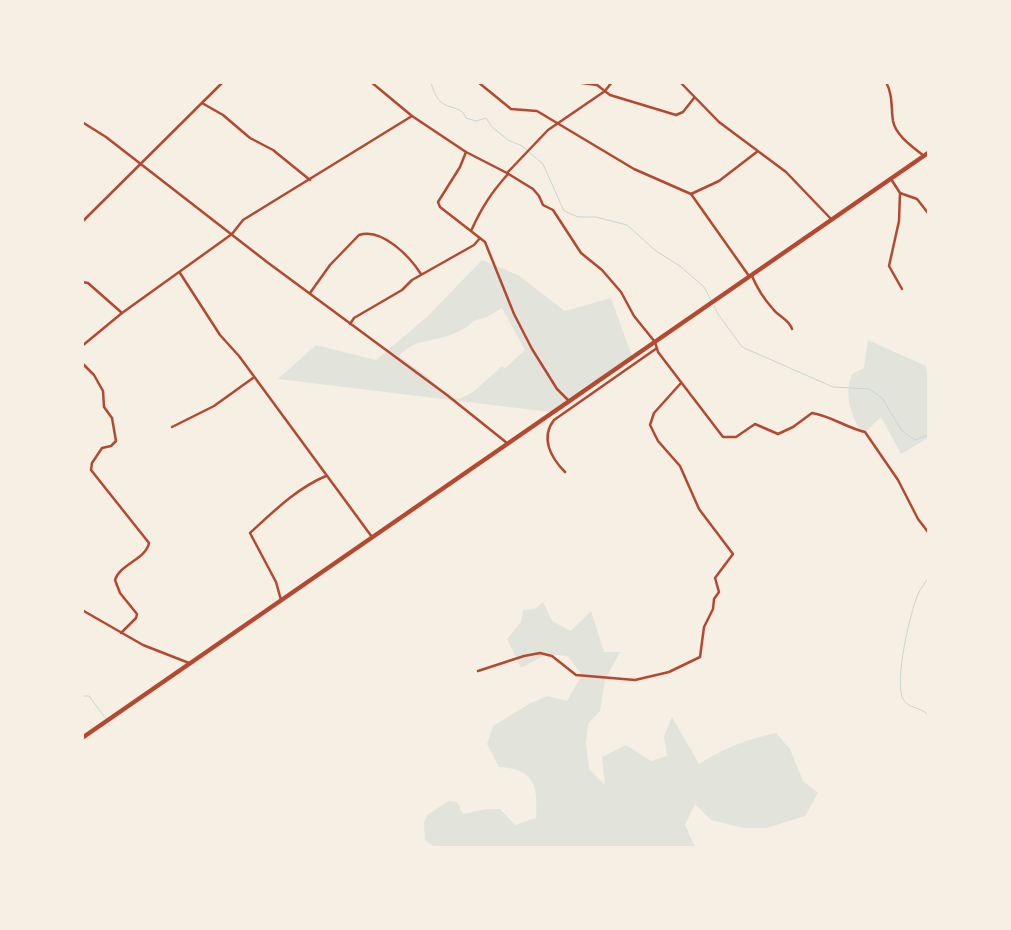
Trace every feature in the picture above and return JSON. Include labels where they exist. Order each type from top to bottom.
[{"type":"main road","points":[[82,738],[926,154]]},
{"type":"street","points":[[82,222],[223,82]]},
{"type":"street","points":[[371,82],[412,116],[466,152],[508,173],[539,196],[543,205],[553,210],[581,253],[602,270],[621,292],[634,316],[655,342],[656,348],[720,435],[725,438],[736,437],[755,424],[778,434],[793,427],[812,413],[837,421],[852,430],[865,432],[898,480],[918,519],[928,532]]},
{"type":"street","points":[[478,82],[510,109],[529,109],[558,122],[634,169],[692,194],[751,276],[757,288],[775,311],[783,316],[792,329]]},
{"type":"street","points":[[575,82],[593,84],[604,91],[645,107],[676,115],[683,112],[694,98]]},
{"type":"street","points":[[472,231],[486,200],[533,144],[558,122],[604,91],[612,82]]},
{"type":"street","points":[[680,82],[719,122],[786,172],[832,220]]},
{"type":"street","points":[[886,82],[891,95],[894,123],[897,130],[926,154]]},
{"type":"street","points":[[202,103],[223,115],[250,138],[273,150],[310,180]]},
{"type":"street","points":[[82,346],[122,313],[232,234],[243,220],[412,116]]},
{"type":"street","points":[[82,122],[106,137],[140,165],[350,324],[447,395],[507,443]]},
{"type":"street","points":[[692,194],[719,181],[758,151]]},
{"type":"street","points":[[466,152],[460,167],[438,202],[440,207],[485,242],[514,314],[532,349],[557,389],[569,401]]},
{"type":"street","points":[[891,179],[900,193],[899,222],[889,266],[902,289]]},
{"type":"street","points":[[900,193],[917,199],[928,212]]},
{"type":"street","points":[[310,293],[330,265],[359,235],[365,233],[374,234],[386,240],[414,263],[422,274]]},
{"type":"street","points":[[350,324],[354,318],[382,303],[422,274],[474,244],[480,238]]},
{"type":"street","points":[[180,273],[220,335],[239,356],[253,378],[372,537]]},
{"type":"street","points":[[82,282],[88,283],[122,313]]},
{"type":"street","points":[[565,472],[548,449],[550,426],[554,420],[656,348]]},
{"type":"street","points":[[82,364],[94,375],[103,391],[104,407],[112,418],[116,441],[111,446],[102,448],[96,455],[91,470],[149,543],[148,547],[117,574],[115,580],[114,584],[137,614],[136,618],[121,632]]},
{"type":"street","points":[[172,427],[214,406],[253,378]]},
{"type":"street","points":[[478,671],[524,656],[540,653],[552,656],[576,675],[635,680],[669,672],[700,657],[704,627],[713,609],[714,599],[719,592],[715,578],[733,554],[703,514],[680,466],[658,441],[650,425],[654,413],[681,383]]},
{"type":"street","points":[[281,600],[276,582],[250,533],[297,492],[312,482],[326,476]]},
{"type":"street","points":[[82,610],[171,658],[190,664]]},
{"type":"shaded area","points":[[482,260],[518,275],[565,311],[611,298],[633,359],[558,413],[278,379],[316,345],[376,360],[427,317]],"holes":[[[502,308],[525,350],[505,368],[502,366],[473,392],[459,399],[449,397],[428,377],[399,356],[416,344],[455,333],[473,321],[487,317]]]},
{"type":"shaded area","points":[[868,340],[926,366],[928,380],[928,438],[901,454],[881,417],[862,435],[850,405],[849,382],[852,374],[864,368]]},
{"type":"shaded area","points":[[543,602],[552,621],[571,631],[591,611],[604,652],[620,652],[605,680],[600,711],[588,724],[586,743],[589,769],[605,785],[602,757],[626,745],[651,761],[667,756],[664,736],[672,717],[699,764],[736,745],[776,733],[790,749],[803,781],[818,793],[805,816],[767,828],[743,828],[711,820],[695,804],[685,825],[695,847],[435,847],[425,841],[424,823],[427,815],[449,801],[457,802],[463,814],[486,809],[500,809],[515,825],[536,818],[536,796],[532,781],[520,771],[499,767],[487,744],[493,726],[529,704],[547,696],[567,701],[582,675],[568,656],[547,654],[521,668],[507,639],[521,622],[523,610],[535,609]]},
{"type":"waterway","points":[[431,82],[439,100],[444,104],[459,110],[466,118],[476,121],[486,118],[492,127],[508,140],[522,146],[543,164],[564,211],[578,217],[596,217],[627,225],[656,251],[680,266],[704,287],[711,300]]},
{"type":"waterway","points":[[714,306],[742,347],[833,387],[869,389],[882,398],[902,431],[915,440],[928,435]]},
{"type":"waterway","points":[[928,578],[918,594],[911,616],[900,678],[905,702],[928,715]]},
{"type":"waterway","points":[[82,702],[84,696],[89,696],[106,719]]},
{"type":"waterway","points":[[108,722],[110,726]]}]
